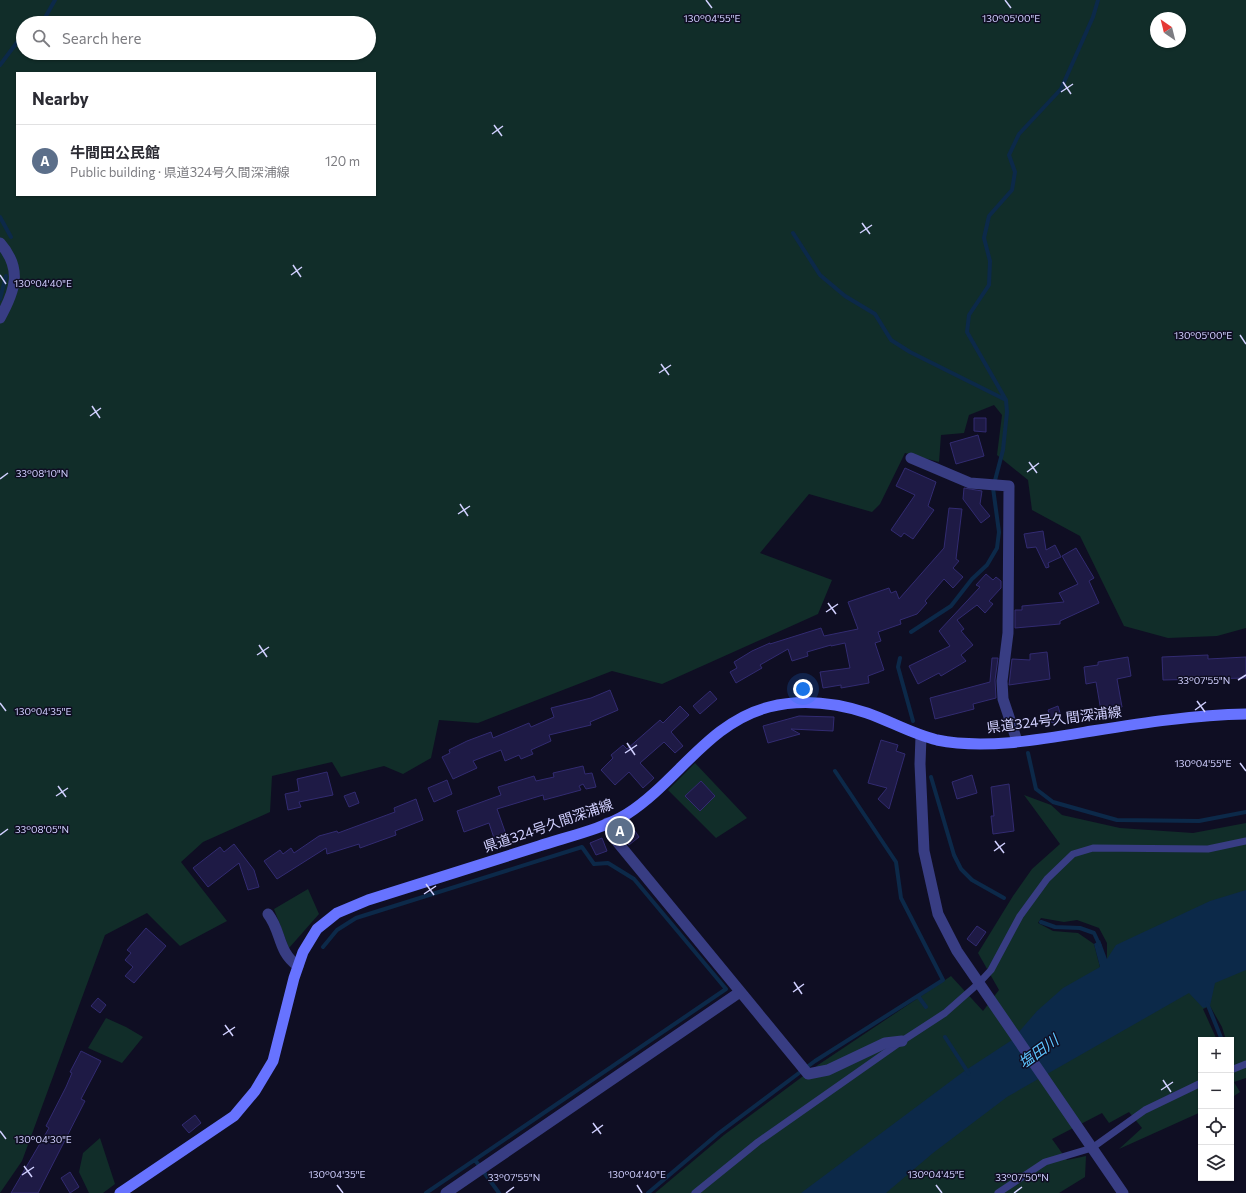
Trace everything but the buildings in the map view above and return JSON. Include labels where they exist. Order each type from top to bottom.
[{"type":"main road","name":"県道324号久間深浦線","points":[[120,1193],[234,1116],[255,1091],[273,1061],[303,952],[317,929],[336,913],[368,900],[607,823],[626,815],[648,798],[717,734],[742,717],[769,707],[802,703],[833,705],[866,713],[921,736],[939,740],[974,744],[1051,738],[1180,717],[1246,714]]},
{"type":"street","points":[[0,243],[13,263],[16,281],[10,300],[0,318]]},
{"type":"street","points":[[911,458],[970,483],[1009,486],[1008,633],[1002,681],[1003,699],[1017,741]]},
{"type":"street","points":[[921,736],[920,764],[924,851],[938,914],[957,951],[978,984],[1123,1193]]},
{"type":"street","points":[[607,823],[614,838],[808,1074],[828,1070],[885,1043],[902,1041]]},
{"type":"street","points":[[268,914],[272,918],[281,946],[289,960],[298,966]]},
{"type":"street","points":[[446,1193],[740,992]]},
{"type":"lane","points":[[695,1193],[758,1142],[902,1041],[945,1013],[978,984],[991,970],[1020,916],[1047,879],[1073,854],[1093,848],[1208,849],[1246,841]]},
{"type":"lane","points":[[1234,1069],[1246,1064]]},
{"type":"lane","points":[[998,1193],[1045,1162],[1092,1148],[1145,1110],[1198,1084]]},
{"type":"green space","points":[[0,0],[1246,0],[1246,628],[1217,636],[1168,638],[1124,626],[1080,536],[1032,510],[1028,480],[997,455],[1002,415],[994,405],[969,415],[964,433],[941,435],[939,462],[905,453],[880,504],[872,512],[809,494],[760,553],[832,580],[818,614],[662,684],[612,671],[478,723],[439,720],[431,758],[403,774],[384,766],[341,777],[332,762],[272,776],[270,812],[203,842],[181,862],[227,921],[180,946],[147,913],[105,935],[22,1161],[0,1193]]},
{"type":"green space","points":[[695,763],[747,818],[716,838],[668,790]]},
{"type":"green space","points":[[1024,795],[1051,805],[1062,815],[1120,828],[1193,833],[1246,823],[1246,901],[1107,960],[1107,943],[1099,928],[1077,920],[1064,922],[1041,918],[1038,923],[1053,931],[1078,933],[1094,944],[1100,967],[1108,971],[819,1193],[655,1193],[724,1135],[818,1065],[951,976],[983,1011],[999,990],[978,953],[1013,896],[1032,869],[1060,844]]},
{"type":"green space","points":[[308,889],[319,914],[289,948],[274,909]]},
{"type":"green space","points":[[1246,934],[1246,1078],[1234,1082],[1234,1037],[1225,1037],[1222,1027],[1210,1006],[1203,1009],[1216,1037],[1198,1037],[1198,1113],[1119,1149],[1142,1128],[1129,1112],[1109,1123],[1102,1113],[1052,1139],[1067,1160],[1086,1156],[1085,1177],[1059,1193],[849,1193]]},
{"type":"green space","points":[[106,1018],[143,1037],[122,1063],[88,1048]]},
{"type":"green space","points":[[1234,1082],[1240,1092],[1234,1096]]},
{"type":"green space","points":[[100,1138],[115,1184],[103,1193],[89,1193],[79,1172],[83,1153]]},
{"type":"water","name":"塩田川","points":[[1246,890],[1246,970],[1215,983],[1210,1006],[1203,1008],[1189,993],[1007,1097],[933,1153],[886,1193],[801,1193],[963,1072],[1012,1040],[1037,1011],[1063,988],[1100,967],[1094,944],[1100,940],[1107,959],[1116,945],[1210,901]]},
{"type":"waterway","points":[[46,16],[55,0]]},
{"type":"waterway","points":[[911,632],[951,606],[972,579],[987,565],[997,548],[999,532],[993,488],[1003,450],[1007,412],[1006,400],[967,332],[969,315],[989,285],[990,261],[984,238],[989,216],[1012,190],[1015,172],[1009,155],[1019,134],[1061,89],[1093,17],[1098,0]]},
{"type":"waterway","points":[[0,65],[16,44]]},
{"type":"waterway","points":[[0,217],[11,237]]},
{"type":"waterway","points":[[793,233],[820,275],[845,296],[875,314],[891,340],[910,352],[1006,400]]},
{"type":"waterway","points":[[0,299],[6,276]]},
{"type":"waterway","points":[[900,658],[898,667],[913,721]]},
{"type":"waterway","points":[[1028,753],[1036,789],[1053,802],[1117,820],[1199,821],[1246,812]]},
{"type":"waterway","points":[[648,1193],[719,1133],[815,1061],[943,980],[901,898],[896,862],[835,771]]},
{"type":"waterway","points":[[931,777],[954,855],[961,869],[972,880],[1004,898]]},
{"type":"waterway","points":[[323,947],[337,930],[356,918],[582,847],[594,864],[608,863],[634,879],[726,989],[426,1193]]},
{"type":"waterway","points":[[1041,922],[1055,927],[1080,928],[1094,933],[1100,946]]},
{"type":"waterway","points":[[918,996],[926,1007]]},
{"type":"waterway","points":[[1207,1003],[1221,1037]]},
{"type":"waterway","points":[[945,1037],[969,1074]]},
{"type":"waterway","points":[[475,1160],[499,1193]]},
{"type":"place","name":"牛間田公民館","points":[[620,831]]}]
